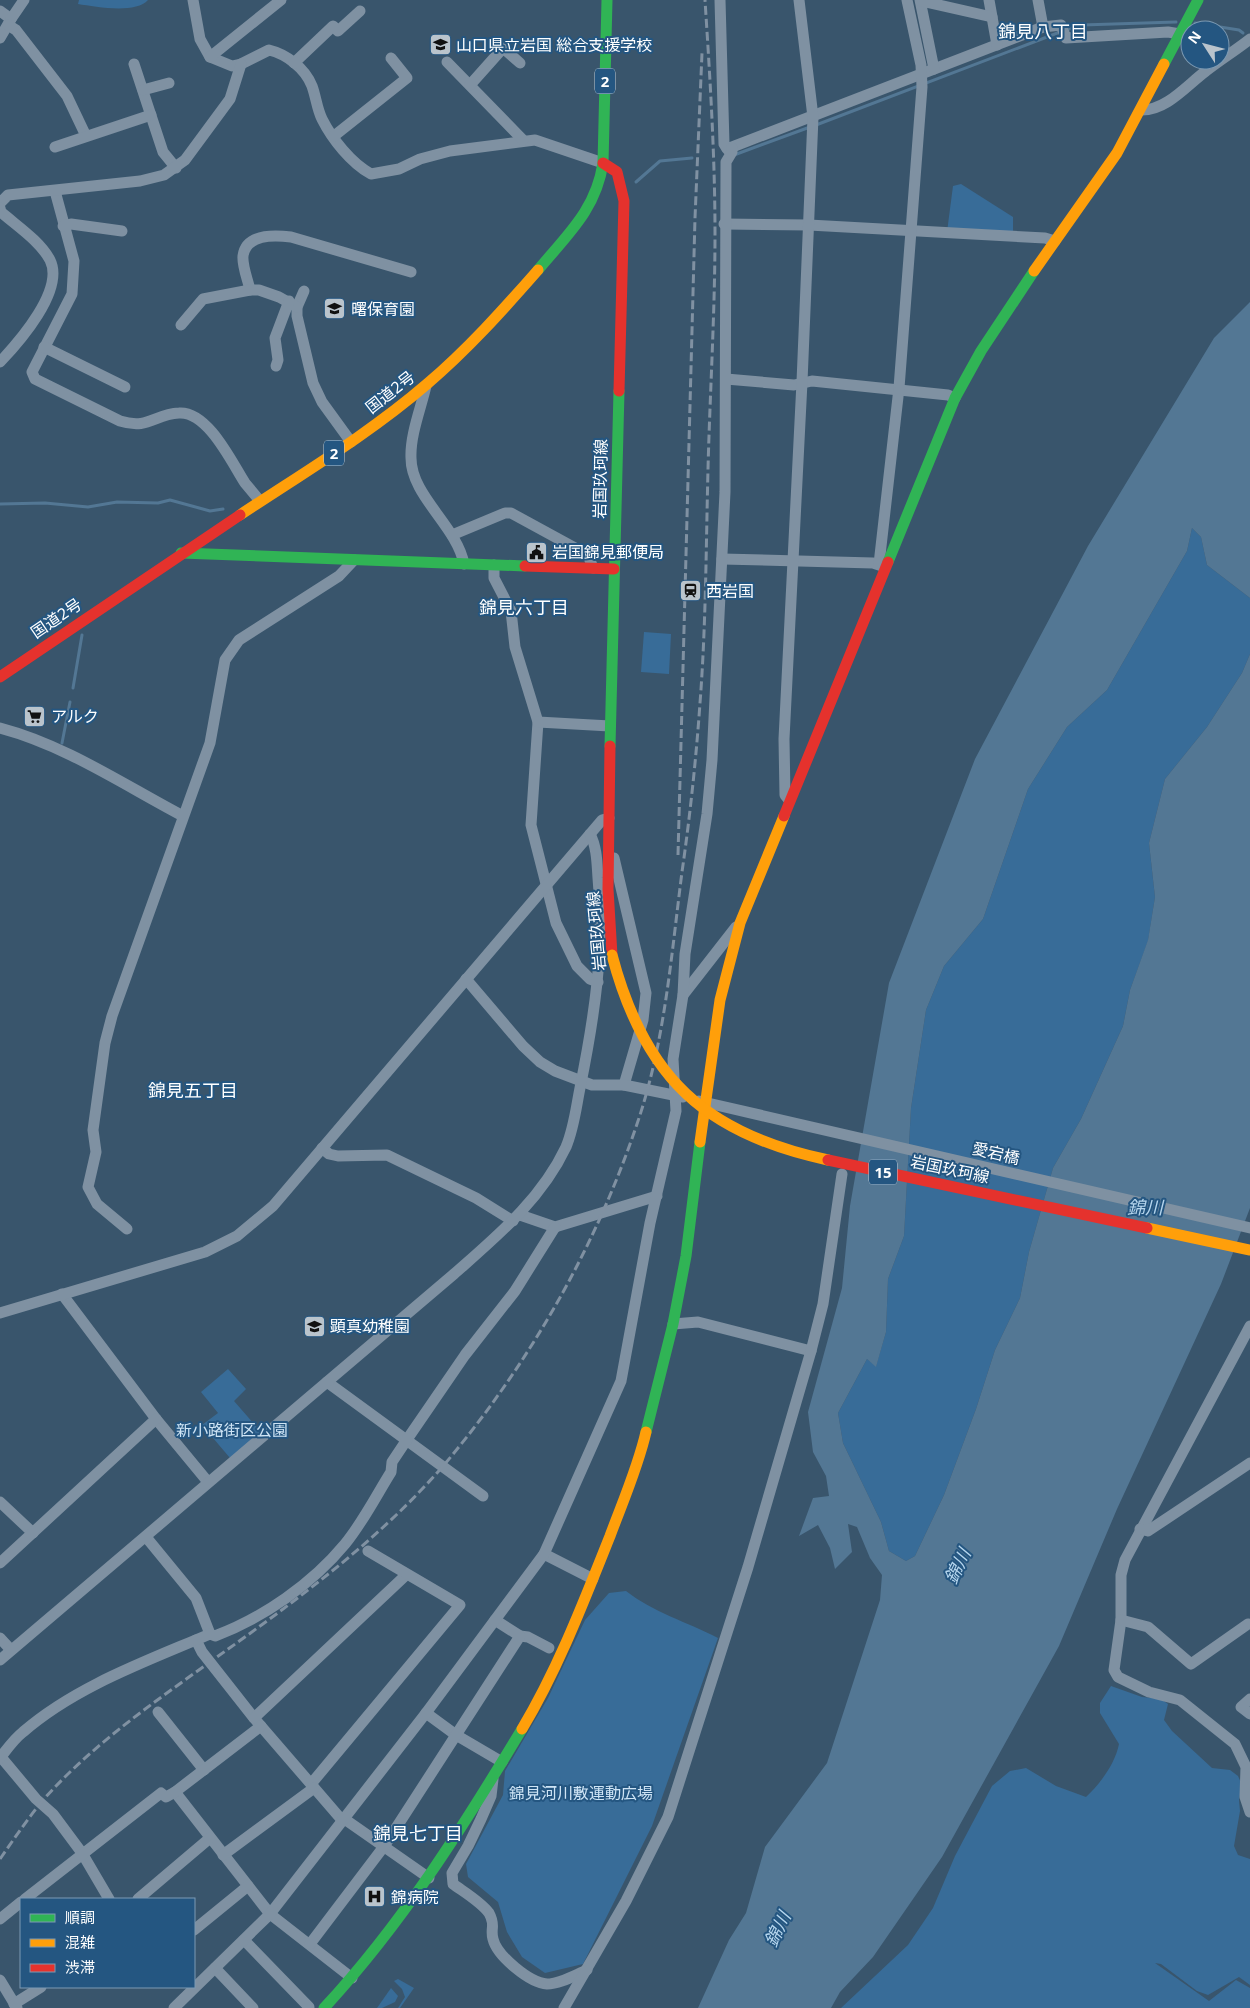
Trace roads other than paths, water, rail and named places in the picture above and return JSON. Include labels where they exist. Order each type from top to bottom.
[{"type":"main road","name":"国道2号","points":[[0,677],[181,553],[351,442],[427,384],[497,317],[587,212],[600,184],[603,163],[608,0]]},
{"type":"main road","points":[[1187,20],[1198,0]]},
{"type":"main road","points":[[324,2008],[352,1978],[429,1878],[494,1775],[540,1699],[593,1579],[641,1454],[673,1324],[686,1256],[704,1102],[720,1000],[740,923],[882,566],[955,398],[981,351],[1117,153],[1142,110],[1180,34]]},
{"type":"main road","name":"岩国玖珂線","points":[[603,163],[617,172],[624,201],[610,726],[608,889],[612,955],[625,1005],[654,1057],[699,1105],[727,1125],[769,1144],[810,1156],[1250,1250]]},
{"type":"main road","points":[[181,553],[614,568]]},
{"type":"street","points":[[0,38],[24,0]]},
{"type":"street","points":[[193,0],[200,39],[210,57],[232,66],[241,64],[269,50],[279,52],[307,76],[322,120],[350,158],[371,174],[399,169],[420,159],[450,150],[475,149],[523,140],[535,140],[603,163]]},
{"type":"street","points":[[210,57],[281,0]]},
{"type":"street","points":[[195,1988],[270,1914],[426,1713],[544,1554],[621,1381],[656,1196],[676,1110],[672,1059],[683,995],[685,954],[707,814],[712,760],[726,492],[724,224],[730,154],[724,144],[720,0]]},
{"type":"street","points":[[789,800],[785,795],[784,762],[813,119],[799,0]]},
{"type":"street","points":[[722,560],[793,560],[882,566],[899,388],[921,80],[907,0]]},
{"type":"street","points":[[934,69],[920,0],[992,17]]},
{"type":"street","points":[[989,0],[998,45]]},
{"type":"street","points":[[1038,0],[1043,27]]},
{"type":"street","points":[[0,11],[67,96],[86,136]]},
{"type":"street","points":[[294,63],[333,26],[338,31],[360,11]]},
{"type":"street","points":[[730,154],[813,119],[921,80],[934,69],[1043,27],[1061,25],[1066,38],[1168,32],[1180,34]]},
{"type":"street","points":[[1142,110],[1150,110],[1172,99],[1205,71],[1250,40]]},
{"type":"street","points":[[470,85],[503,48],[520,63]]},
{"type":"street","points":[[334,136],[407,78],[391,58]]},
{"type":"street","points":[[447,62],[523,140]]},
{"type":"street","points":[[134,64],[163,152],[176,168]]},
{"type":"street","points":[[0,203],[8,195],[140,181],[164,175],[176,168],[200,141],[230,99],[241,64]]},
{"type":"street","points":[[143,90],[169,83]]},
{"type":"street","points":[[55,147],[151,114]]},
{"type":"street","points":[[55,190],[75,268],[72,294],[32,372],[35,379],[120,422],[132,425],[147,424],[171,414],[182,413],[194,418],[221,443],[246,484],[260,501]]},
{"type":"street","points":[[0,208],[1,212],[45,252],[51,263],[54,276],[53,285],[33,321],[0,362]]},
{"type":"street","points":[[63,226],[71,224],[122,231]]},
{"type":"street","points":[[724,224],[808,224],[1045,238],[1055,242]]},
{"type":"street","points":[[250,290],[242,257],[245,248],[257,238],[273,235],[291,237],[411,272]]},
{"type":"street","points":[[181,325],[203,299],[250,290],[259,290],[293,304]]},
{"type":"street","points":[[276,366],[278,360],[275,338],[293,304],[304,291]]},
{"type":"street","points":[[293,304],[313,383],[322,402],[351,442]]},
{"type":"street","points":[[44,347],[125,387]]},
{"type":"street","points":[[726,379],[794,385],[812,381],[899,388],[948,395],[955,398]]},
{"type":"street","points":[[427,384],[410,458],[415,479],[461,550],[464,564]]},
{"type":"street","points":[[452,535],[505,512],[511,512],[588,555],[593,568]]},
{"type":"street","points":[[127,1229],[97,1204],[91,1197],[88,1187],[96,1152],[93,1130],[105,1043],[112,1016],[210,743],[226,660],[239,640],[339,576],[354,560]]},
{"type":"street","points":[[494,565],[494,578],[511,611],[515,647],[538,722],[531,825],[556,923],[577,966],[590,980],[598,982]]},
{"type":"street","points":[[538,722],[610,726]]},
{"type":"street","points":[[0,728],[56,749],[183,816]]},
{"type":"street","points":[[0,1313],[205,1252],[238,1236],[270,1210],[547,883],[602,820],[609,818]]},
{"type":"street","points":[[0,1660],[327,1382],[516,1218],[566,1147],[572,1130],[582,1082],[600,966],[600,898],[597,861],[590,834]]},
{"type":"street","points":[[608,844],[619,876],[646,993],[644,1011],[624,1085]]},
{"type":"street","points":[[683,995],[740,923]]},
{"type":"street","points":[[600,966],[618,967],[638,962]]},
{"type":"street","name":"愛宕橋","points":[[466,979],[501,1022],[534,1057],[555,1071],[582,1082],[592,1085],[624,1085],[704,1102],[1250,1228]]},
{"type":"street","points":[[322,1148],[338,1156],[387,1155],[516,1218],[555,1228],[656,1196]]},
{"type":"street","points":[[564,2008],[626,1902],[668,1817],[748,1567],[811,1351],[823,1304],[842,1174]]},
{"type":"street","points":[[108,1898],[82,1854],[53,1814],[36,1799],[0,1757],[22,1733],[71,1699],[152,1658],[210,1634],[214,1636],[235,1628],[259,1615],[298,1588],[324,1565],[357,1527],[391,1472],[392,1462],[466,1355],[515,1291],[555,1228]]},
{"type":"street","points":[[62,1294],[156,1419],[208,1482]]},
{"type":"street","points":[[673,1324],[698,1322],[811,1351]]},
{"type":"street","points":[[1250,1326],[1125,1560],[1121,1575],[1121,1620],[1114,1670],[1118,1677],[1149,1692],[1180,1700],[1231,1740],[1240,1752],[1246,1767],[1246,1797],[1250,1812]]},
{"type":"street","points":[[327,1382],[483,1496]]},
{"type":"street","points":[[0,1563],[156,1419]]},
{"type":"street","points":[[1140,1529],[1148,1532],[1250,1463]]},
{"type":"street","points":[[0,1502],[33,1533]]},
{"type":"street","points":[[146,1537],[196,1598],[210,1634]]},
{"type":"street","points":[[223,1855],[312,1786],[460,1605],[406,1575],[368,1550]]},
{"type":"street","points":[[544,1554],[593,1579]]},
{"type":"street","points":[[26,1898],[161,1793],[166,1796],[175,1792],[204,1770],[257,1722],[406,1575]]},
{"type":"street","points":[[495,1620],[520,1636],[528,1637],[549,1648]]},
{"type":"street","points":[[1121,1620],[1148,1627],[1191,1664],[1248,1624]]},
{"type":"street","points":[[310,1944],[384,1846],[520,1636]]},
{"type":"street","points":[[0,1638],[11,1650]]},
{"type":"street","points":[[196,1640],[202,1652],[257,1722],[342,1819],[429,1878]]},
{"type":"street","points":[[1250,1699],[1241,1707],[1250,1714]]},
{"type":"street","points":[[158,1712],[204,1770]]},
{"type":"street","points":[[426,1713],[456,1735],[502,1762]]},
{"type":"street","points":[[494,1775],[491,1796],[468,1846],[452,1873],[453,1884],[487,1911],[494,1923],[492,1938],[503,1957],[534,1981],[553,1983],[587,1970]]},
{"type":"street","points":[[175,1792],[270,1914],[352,1978]]},
{"type":"street","points":[[139,1898],[210,1838]]},
{"type":"street","points":[[195,1929],[248,1886]]},
{"type":"street","points":[[0,1919],[20,1903]]},
{"type":"street","points":[[244,1940],[309,2007]]},
{"type":"street","points":[[215,1968],[253,2008]]},
{"type":"street","points":[[0,1980],[15,2006],[40,1988]]},
{"type":"street","points":[[174,2008],[194,1988]]},
{"type":"water","name":"錦川","points":[[1250,302],[1250,598],[1207,565],[1201,537],[1192,528],[1187,551],[1107,690],[1067,727],[1028,789],[983,919],[944,966],[926,1010],[911,1108],[904,1236],[888,1279],[886,1332],[876,1367],[867,1359],[838,1413],[843,1443],[881,1522],[889,1551],[906,1561],[915,1556],[944,1495],[976,1409],[995,1350],[1020,1298],[1029,1252],[1053,1168],[1081,1119],[1123,1026],[1130,990],[1148,940],[1155,897],[1149,843],[1165,779],[1207,727],[1242,673],[1250,654],[1250,1208],[1221,1284],[1117,1509],[1059,1646],[942,1857],[873,1957],[840,1992],[831,2008],[698,2008],[729,1940],[746,1913],[765,1847],[827,1763],[880,1600],[882,1575],[870,1558],[857,1527],[848,1524],[852,1552],[835,1569],[830,1548],[818,1525],[799,1536],[813,1498],[829,1496],[826,1476],[813,1452],[808,1412],[842,1288],[850,1206],[889,983],[975,759],[1088,546],[1214,338]]},
{"type":"waterway","points":[[1066,30],[1082,25],[1176,22]]},
{"type":"waterway","points":[[1230,29],[1239,30],[1243,33]]},
{"type":"waterway","points":[[816,125],[1060,32]]},
{"type":"waterway","points":[[734,155],[810,127]]},
{"type":"waterway","points":[[636,182],[660,161],[692,158]]},
{"type":"waterway","points":[[0,504],[45,503],[88,507],[117,502],[158,503],[170,500],[210,511],[223,509]]},
{"type":"waterway","points":[[73,688],[82,635]]},
{"type":"waterway","points":[[62,743],[70,702]]},
{"type":"railway","points":[[0,1859],[44,1799],[84,1759],[149,1706],[277,1614],[336,1568],[392,1519],[444,1465],[504,1387],[557,1304],[601,1216],[620,1170],[647,1093],[661,1031],[697,746],[705,615],[715,234],[713,146],[705,0]]},
{"type":"railway","points":[[678,855],[695,218],[702,53]]},
{"type":"place","name":"山口県立岩国 総合支援学校","points":[[440,45]]},
{"type":"place","name":"曙保育園","points":[[335,309]]},
{"type":"place","name":"岩国錦見郵便局","points":[[536,552]]},
{"type":"place","name":"西岩国","points":[[690,591]]},
{"type":"place","name":"アルク","points":[[35,716]]},
{"type":"place","name":"顕真幼稚園","points":[[314,1326]]},
{"type":"place","name":"錦病院","points":[[375,1897]]},
{"type":"district","name":"錦見八丁目","points":[[1043,31]]},
{"type":"district","name":"錦見六丁目","points":[[524,607]]},
{"type":"district","name":"錦見五丁目","points":[[193,1090]]},
{"type":"district","name":"錦見七丁目","points":[[418,1833]]},
{"type":"park label","name":"新小路街区公園","points":[[232,1430]]},
{"type":"park label","name":"錦見河川敷運動広場","points":[[581,1793]]}]
